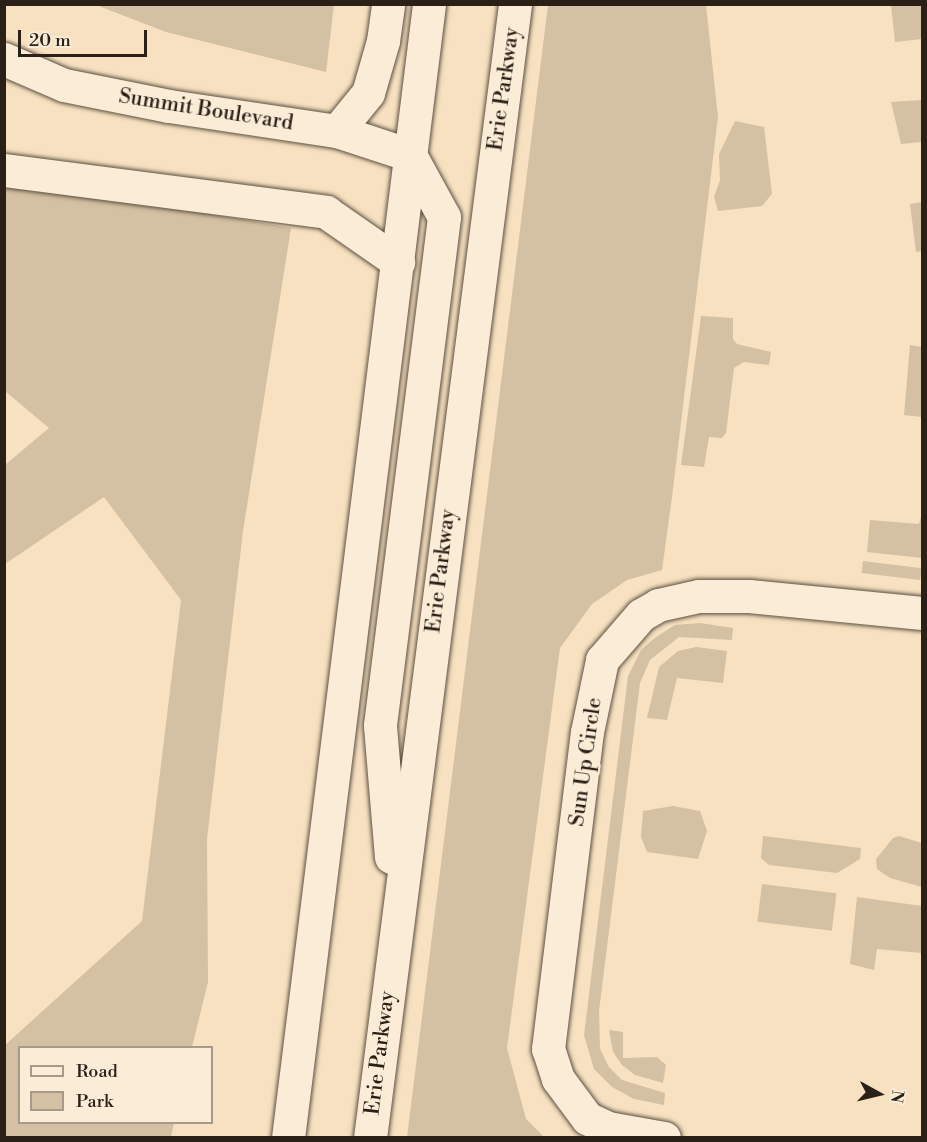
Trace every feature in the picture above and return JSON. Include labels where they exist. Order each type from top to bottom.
[{"type":"main road","points":[[337,131],[368,93],[383,41],[388,4]]},
{"type":"main road","points":[[288,1137],[429,4]]},
{"type":"main road","name":"Erie Parkway","points":[[370,1137],[515,4]]},
{"type":"main road","name":"Summit Boulevard","points":[[4,59],[64,85],[169,106],[337,131],[410,154]]},
{"type":"main road","points":[[396,923],[380,725],[444,217],[410,154]]},
{"type":"main road","points":[[4,171],[326,212],[398,262]]},
{"type":"main road","name":"Sun Up Circle","points":[[664,1137],[608,1128],[587,1118],[558,1079],[548,1049],[587,732],[602,660],[641,615],[658,605],[699,596],[758,597],[922,613]]},
{"type":"green space","points":[[96,5],[334,5],[326,72],[166,32]]},
{"type":"green space","points":[[548,5],[706,5],[718,117],[672,497],[662,570],[627,580],[592,604],[560,648],[507,1048],[526,1119],[544,1137],[407,1137]]},
{"type":"green space","points":[[891,5],[922,5],[922,39],[895,42]]},
{"type":"green space","points":[[922,100],[922,142],[901,144],[891,102]]},
{"type":"green space","points":[[735,121],[764,127],[772,194],[762,206],[718,211],[714,197],[720,180],[719,154]]},
{"type":"green space","points":[[5,179],[291,228],[243,531],[207,839],[208,982],[192,1046],[18,1046],[18,1124],[174,1124],[171,1137],[5,1137],[4,1046],[142,921],[181,600],[104,497],[5,564],[5,465],[49,428],[5,391]]},
{"type":"green space","points":[[922,202],[922,251],[916,252],[910,204]]},
{"type":"green space","points":[[701,316],[733,318],[733,339],[737,344],[771,352],[769,365],[744,362],[734,368],[726,433],[722,438],[709,437],[704,467],[681,465]]},
{"type":"green space","points":[[910,345],[922,347],[922,417],[904,415]]},
{"type":"green space","points":[[922,513],[922,558],[867,552],[870,520],[919,524]]},
{"type":"green space","points":[[863,561],[922,568],[920,580],[862,573]]},
{"type":"green space","points":[[700,623],[733,628],[732,640],[679,637],[650,660],[640,683],[599,1011],[600,1049],[609,1067],[622,1080],[665,1093],[664,1105],[634,1099],[612,1087],[594,1069],[584,1035],[628,676],[641,650],[656,637],[675,625]]},
{"type":"green space","points":[[696,647],[727,651],[723,683],[677,678],[667,720],[647,718],[659,667],[678,651]]},
{"type":"green space","points":[[673,806],[700,811],[707,831],[698,859],[647,852],[641,837],[643,811]]},
{"type":"green space","points":[[763,836],[861,848],[860,859],[837,873],[769,865],[761,858]]},
{"type":"green space","points":[[899,836],[922,843],[922,887],[890,878],[877,869],[876,859],[893,838]]},
{"type":"green space","points":[[762,884],[836,893],[832,931],[757,922]]},
{"type":"green space","points":[[857,897],[922,906],[922,953],[877,949],[874,970],[850,964]]},
{"type":"green space","points":[[609,1030],[623,1032],[623,1058],[657,1057],[666,1065],[663,1083],[635,1075],[622,1065],[613,1052]]}]
